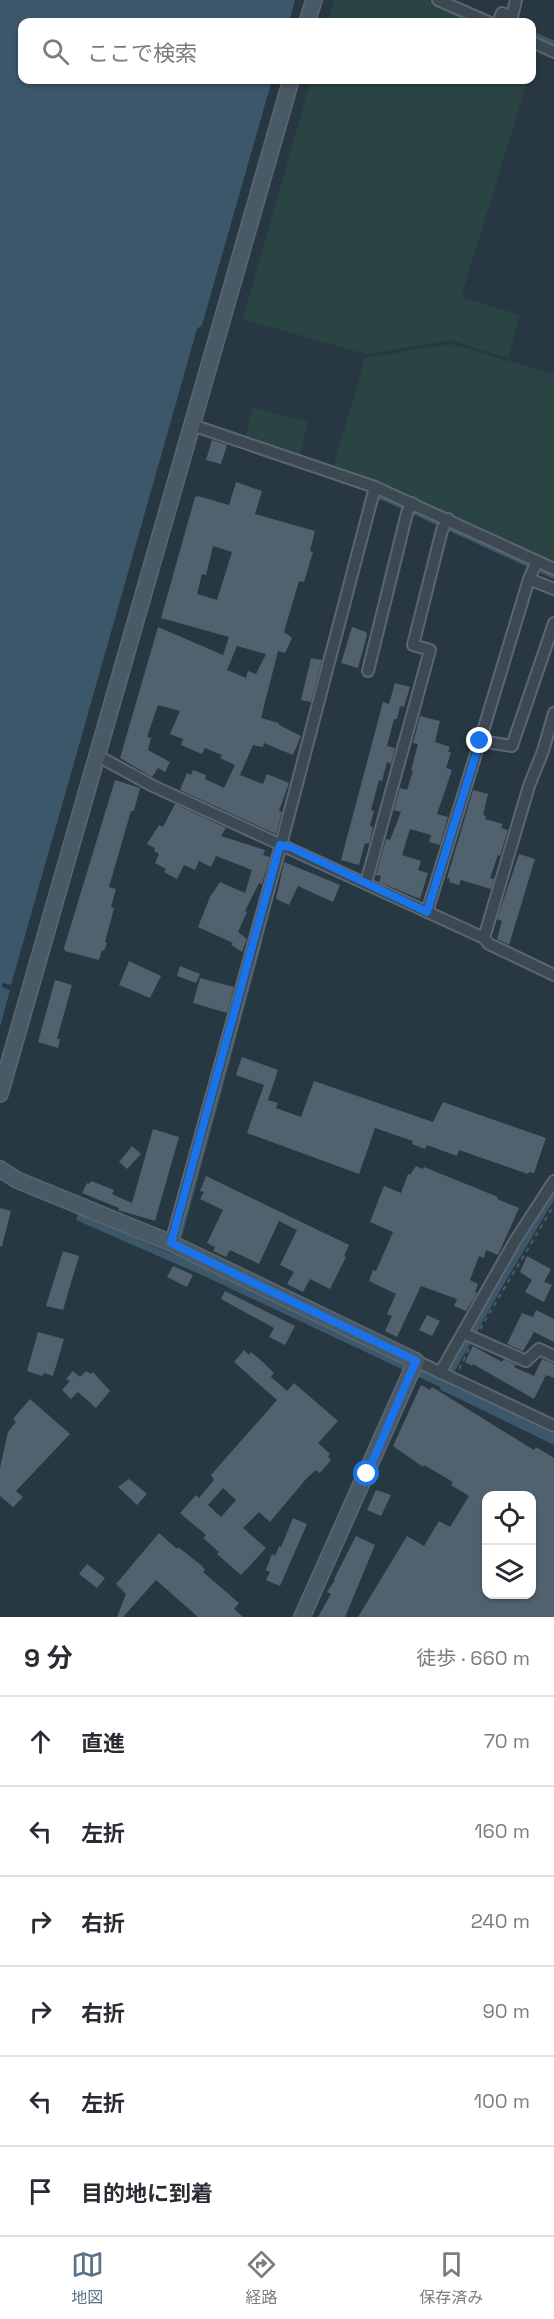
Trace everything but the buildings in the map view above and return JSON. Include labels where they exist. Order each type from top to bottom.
[{"type":"street","points":[[308,18],[314,0]]},
{"type":"street","points":[[438,0],[479,18]]},
{"type":"street","points":[[504,18],[512,17],[516,0]]},
{"type":"street","points":[[536,44],[554,52]]},
{"type":"street","points":[[0,1094],[290,84]]},
{"type":"street","points":[[192,425],[375,487],[534,569],[554,588]]},
{"type":"street","points":[[171,1243],[285,846],[375,487]]},
{"type":"street","points":[[368,671],[410,507]]},
{"type":"street","points":[[366,883],[430,650],[414,645],[445,524]]},
{"type":"street","points":[[534,569],[554,568]]},
{"type":"street","points":[[427,912],[534,569]]},
{"type":"street","points":[[480,741],[512,746],[554,623]]},
{"type":"street","points":[[484,938],[529,786],[543,751],[554,713]]},
{"type":"street","points":[[96,755],[153,786],[484,938],[489,944],[554,975]]},
{"type":"street","points":[[0,1169],[17,1180],[171,1243],[554,1426]]},
{"type":"street","points":[[447,1376],[470,1336],[515,1241],[554,1181]]},
{"type":"street","points":[[470,1336],[526,1361],[539,1349],[554,1356]]},
{"type":"street","points":[[302,1617],[416,1361]]},
{"type":"path","points":[[447,1376],[554,1205]]},
{"type":"green space","points":[[334,0],[428,0],[468,18],[328,18]]},
{"type":"green space","points":[[310,84],[526,84],[461,297],[520,315],[508,358],[450,340],[365,354],[243,319]]},
{"type":"green space","points":[[451,344],[554,374],[554,561],[334,465],[365,358]]},
{"type":"green space","points":[[253,408],[308,422],[299,456],[245,437]]},
{"type":"water","points":[[0,0],[295,0],[290,18],[18,18],[18,84],[271,84],[202,325],[197,329],[11,985],[2,983],[2,987],[10,990],[0,1027]]},
{"type":"water","points":[[554,1189],[554,1200],[448,1383],[554,1431],[554,1445],[441,1390],[440,1387],[206,1277],[76,1220],[78,1213],[211,1271],[443,1380],[473,1324]]},
{"type":"waterway","points":[[536,35],[554,43]]},
{"type":"waterway","points":[[376,500],[377,497],[385,499],[554,577]]},
{"type":"waterway","points":[[180,1236],[260,942]]},
{"type":"route","points":[[367,1474],[416,1361],[171,1243],[280,845],[290,847],[427,912],[480,741]]}]
